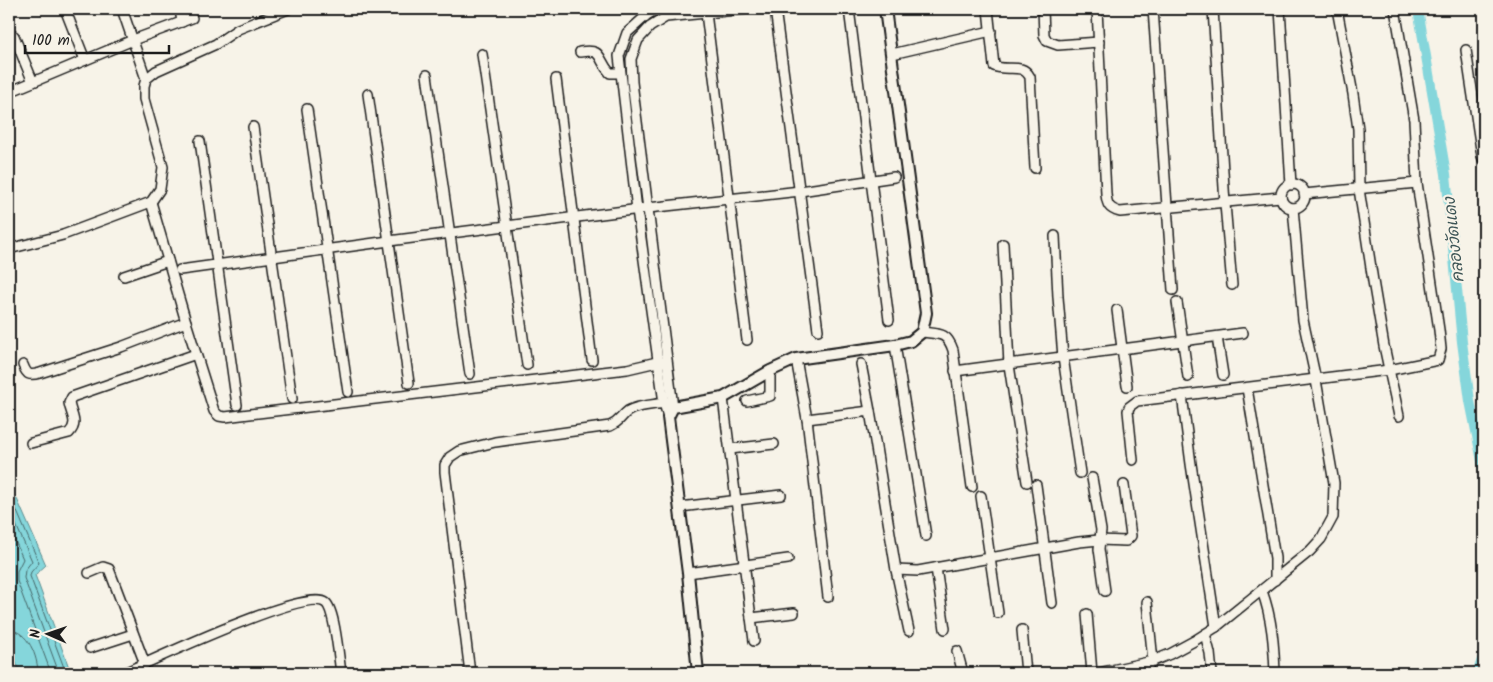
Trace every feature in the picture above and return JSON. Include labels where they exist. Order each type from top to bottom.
[{"type":"street","points":[[65,9],[85,60]]},
{"type":"street","points":[[9,249],[63,236],[151,202],[160,189],[163,167],[144,99],[146,79],[122,9]]},
{"type":"street","points":[[180,9],[182,22]]},
{"type":"street","points":[[146,79],[156,71],[216,44],[238,29],[284,9]]},
{"type":"street","points":[[657,9],[647,15],[628,33],[619,56],[657,362],[670,404]]},
{"type":"street","points":[[698,673],[688,574],[668,417],[670,404],[668,354],[632,82],[631,59],[638,40],[664,13],[706,13],[746,9]]},
{"type":"street","points":[[775,9],[818,330]]},
{"type":"street","points":[[849,9],[889,320]]},
{"type":"street","points":[[470,673],[445,472],[445,465],[450,457],[458,451],[495,442],[610,426],[620,422],[629,410],[638,407],[723,398],[770,371],[796,359],[895,345],[911,341],[922,332],[926,313],[885,9]]},
{"type":"street","points":[[988,9],[994,66],[999,68],[1022,68],[1027,71],[1030,77],[1035,168]]},
{"type":"street","points":[[1043,9],[1044,35],[1047,41],[1058,45],[1099,42]]},
{"type":"street","points":[[1097,9],[1107,204],[1112,210],[1120,212],[1166,209],[1281,197]]},
{"type":"street","points":[[1154,9],[1166,209],[1173,290]]},
{"type":"street","points":[[1213,9],[1232,285]]},
{"type":"street","points":[[1280,9],[1291,185]]},
{"type":"street","points":[[1337,9],[1358,129],[1359,189],[1384,346],[1399,416]]},
{"type":"street","points":[[1133,460],[1128,407],[1136,401],[1316,380],[1389,370],[1436,361],[1440,354],[1439,330],[1417,182],[1414,120],[1395,9]]},
{"type":"street","points":[[706,13],[747,340]]},
{"type":"street","points":[[9,92],[133,40],[192,18]]},
{"type":"street","points":[[892,54],[991,31]]},
{"type":"street","points":[[14,36],[33,82]]},
{"type":"street","points":[[580,52],[592,50],[597,53],[610,73],[620,73]]},
{"type":"street","points":[[1466,50],[1484,161]]},
{"type":"street","points":[[482,54],[527,365]]},
{"type":"street","points":[[427,75],[470,374]]},
{"type":"street","points":[[556,79],[592,360]]},
{"type":"street","points":[[368,94],[409,383]]},
{"type":"street","points":[[307,109],[348,392]]},
{"type":"street","points":[[253,127],[292,399]]},
{"type":"street","points":[[200,141],[237,405]]},
{"type":"street","points":[[180,270],[389,241],[800,191],[894,177]]},
{"type":"street","points":[[1304,194],[1417,182]]},
{"type":"street","points":[[1291,185],[1300,187],[1304,194],[1302,204],[1293,208],[1285,205],[1281,197],[1284,189],[1291,185]]},
{"type":"street","points":[[151,202],[214,411],[219,416],[627,369],[657,362],[667,362]]},
{"type":"street","points":[[1098,673],[1150,662],[1170,654],[1216,627],[1310,551],[1321,539],[1332,518],[1334,483],[1300,299],[1293,208]]},
{"type":"street","points":[[1055,236],[1058,298],[1064,357],[1080,473]]},
{"type":"street","points":[[1002,244],[1010,365],[1027,482]]},
{"type":"street","points":[[124,276],[168,261]]},
{"type":"street","points":[[1177,302],[1188,377]]},
{"type":"street","points":[[1117,310],[1128,386]]},
{"type":"street","points":[[23,365],[27,374],[40,374],[186,322]]},
{"type":"street","points":[[922,332],[945,335],[950,340],[972,487]]},
{"type":"street","points":[[955,372],[1243,333]]},
{"type":"street","points":[[1217,336],[1223,375]]},
{"type":"street","points":[[895,345],[926,536]]},
{"type":"street","points":[[31,443],[69,433],[74,428],[75,422],[69,403],[72,397],[196,354]]},
{"type":"street","points":[[796,359],[807,419],[828,597]]},
{"type":"street","points":[[861,364],[896,570],[909,631]]},
{"type":"street","points":[[747,401],[770,396],[770,371]]},
{"type":"street","points":[[1247,388],[1276,558],[1275,580]]},
{"type":"street","points":[[1182,395],[1216,627]]},
{"type":"street","points":[[723,398],[754,641]]},
{"type":"street","points":[[807,419],[870,411]]},
{"type":"street","points":[[730,449],[774,444]]},
{"type":"street","points":[[1092,478],[1101,530],[1099,550],[1105,591]]},
{"type":"street","points":[[1036,485],[1052,603]]},
{"type":"street","points":[[896,570],[918,571],[1079,542],[1100,540],[1126,541],[1131,536],[1124,485]]},
{"type":"street","points":[[680,507],[781,495]]},
{"type":"street","points":[[981,496],[998,613]]},
{"type":"street","points":[[688,574],[788,559]]},
{"type":"street","points":[[89,573],[102,567],[109,569],[145,664]]},
{"type":"street","points":[[936,568],[945,629]]},
{"type":"street","points":[[1262,591],[1269,609],[1272,626],[1275,673]]},
{"type":"street","points":[[124,673],[220,631],[298,603],[318,600],[326,604],[332,613],[341,673]]},
{"type":"street","points":[[1147,602],[1150,662],[1148,673]]},
{"type":"street","points":[[751,618],[794,613]]},
{"type":"street","points":[[1087,614],[1092,673]]},
{"type":"street","points":[[1022,630],[1026,673]]},
{"type":"street","points":[[90,648],[133,634]]},
{"type":"street","points":[[1205,634],[1210,653],[1212,673]]},
{"type":"street","points":[[957,651],[963,673]]},
{"type":"water","points":[[9,491],[17,499],[46,565],[35,575],[71,673],[20,673],[9,643]]},
{"type":"waterway","name":"คลองวัดแดง","points":[[1418,9],[1446,174],[1462,342],[1470,401],[1484,471]]},
{"type":"waterway","name":"คลองวัดแดง","points":[[1477,673],[1484,655]]}]
